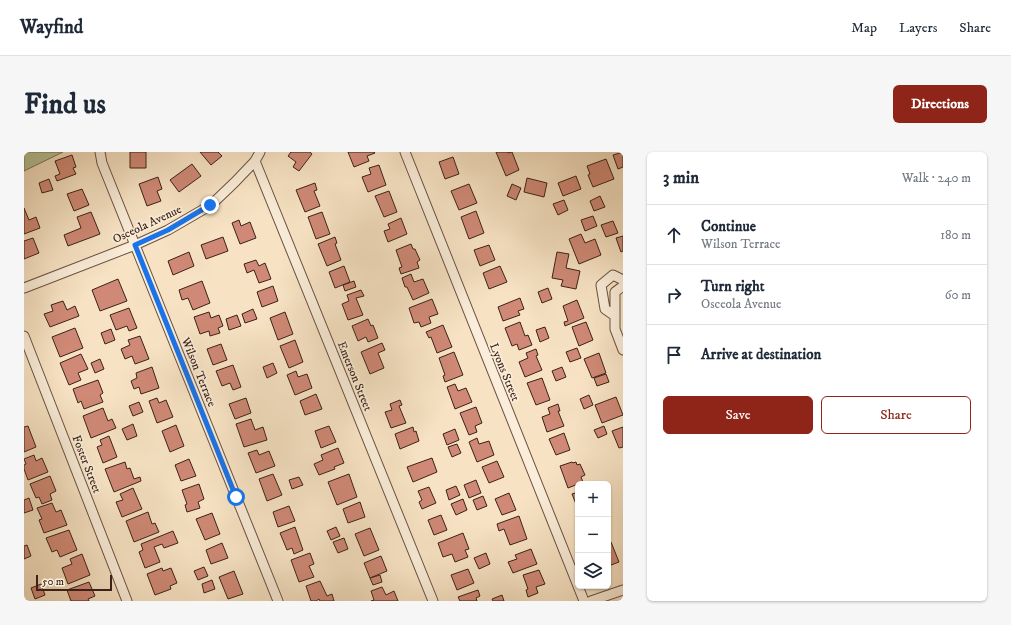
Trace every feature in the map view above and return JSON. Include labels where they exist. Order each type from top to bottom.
[{"type":"street","name":"Wilson Terrace","points":[[100,152],[102,163],[278,601]]},
{"type":"street","name":"Osceola Avenue","points":[[24,288],[135,245],[168,230],[210,205],[235,182],[260,152]]},
{"type":"street","name":"Lyons Street","points":[[405,152],[584,601]]},
{"type":"street","name":"Emerson Street","points":[[254,161],[433,601]]},
{"type":"street","points":[[615,316],[605,309],[601,285],[613,275],[623,280]]},
{"type":"street","points":[[623,286],[615,292],[615,329],[623,350]]},
{"type":"street","name":"Foster Street","points":[[24,336],[127,601]]},
{"type":"street","points":[[591,601],[623,590]]},
{"type":"green space","points":[[24,152],[63,152],[24,171]]},
{"type":"building","points":[[130,152],[146,152],[146,168],[130,168]]},
{"type":"building","points":[[200,152],[218,152],[222,156],[211,165]]},
{"type":"building","points":[[291,152],[310,152],[312,154],[299,171],[293,167],[296,162],[288,156]]},
{"type":"building","points":[[348,152],[375,153],[367,156],[369,161],[354,167]]},
{"type":"building","points":[[496,152],[512,152],[519,170],[506,176]]},
{"type":"building","points":[[623,152],[623,167],[618,169],[613,155]]},
{"type":"building","points":[[72,155],[76,167],[73,168],[76,174],[57,181],[55,176],[60,174],[55,161]]},
{"type":"building","points":[[453,157],[459,174],[445,179],[439,162]]},
{"type":"building","points":[[606,159],[614,179],[593,187],[588,175],[590,174],[587,166]]},
{"type":"building","points":[[192,164],[201,176],[179,192],[170,180]]},
{"type":"building","points":[[379,165],[386,185],[368,192],[362,177],[371,174],[369,168]]},
{"type":"building","points":[[576,176],[581,189],[563,196],[558,183]]},
{"type":"building","points":[[158,177],[162,189],[157,191],[161,201],[147,206],[139,184]]},
{"type":"building","points":[[527,178],[547,183],[544,197],[524,192]]},
{"type":"building","points":[[49,179],[53,190],[42,193],[39,183]]},
{"type":"building","points":[[315,183],[317,190],[314,191],[320,206],[305,212],[296,190]]},
{"type":"building","points":[[469,184],[477,203],[459,210],[451,191]]},
{"type":"building","points":[[512,184],[521,188],[516,200],[507,196]]},
{"type":"building","points":[[82,189],[89,205],[74,211],[67,194]]},
{"type":"building","points":[[389,191],[397,212],[384,217],[375,196]]},
{"type":"building","points":[[600,196],[605,207],[594,211],[590,201]]},
{"type":"building","points":[[564,200],[568,210],[558,215],[553,204]]},
{"type":"building","points":[[24,208],[29,220],[36,217],[40,228],[24,234]]},
{"type":"building","points":[[476,211],[484,233],[469,239],[461,217]]},
{"type":"building","points":[[91,212],[100,234],[68,246],[64,235],[81,228],[77,217]]},
{"type":"building","points":[[322,212],[330,234],[316,239],[308,217]]},
{"type":"building","points":[[593,216],[597,226],[585,231],[581,220]]},
{"type":"building","points":[[401,218],[407,234],[388,242],[384,231],[390,229],[388,224]]},
{"type":"building","points":[[239,220],[241,226],[250,222],[256,238],[240,244],[232,223]]},
{"type":"building","points":[[613,221],[618,233],[606,237],[601,225]]},
{"type":"building","points":[[581,234],[585,243],[595,239],[601,255],[579,264],[569,239]]},
{"type":"building","points":[[623,236],[623,251],[621,252],[616,238]]},
{"type":"building","points":[[223,237],[228,251],[206,259],[201,245]]},
{"type":"building","points":[[335,237],[337,243],[335,244],[341,260],[327,266],[318,244]]},
{"type":"building","points":[[33,238],[39,253],[24,259],[24,241]]},
{"type":"building","points":[[411,244],[420,260],[417,262],[419,268],[401,274],[399,268],[402,267],[396,250]]},
{"type":"building","points":[[489,245],[495,260],[480,266],[474,250]]},
{"type":"building","points":[[189,252],[194,266],[173,275],[168,261]]},
{"type":"building","points":[[557,252],[569,254],[566,268],[580,271],[576,289],[561,286],[563,280],[552,278]]},
{"type":"building","points":[[256,260],[259,266],[265,263],[271,279],[259,283],[254,270],[247,273],[244,264]]},
{"type":"building","points":[[344,266],[350,282],[335,288],[329,272]]},
{"type":"building","points":[[500,266],[507,282],[489,289],[483,273]]},
{"type":"building","points":[[411,274],[414,282],[423,279],[429,293],[413,300],[407,287],[405,287],[402,278]]},
{"type":"building","points":[[118,279],[127,301],[100,311],[92,290]]},
{"type":"building","points":[[202,281],[210,303],[193,310],[188,298],[182,300],[179,290]]},
{"type":"building","points":[[354,281],[356,287],[345,291],[343,285]]},
{"type":"building","points":[[273,286],[278,301],[262,307],[257,292]]},
{"type":"building","points":[[548,288],[552,299],[542,303],[538,292]]},
{"type":"building","points":[[361,290],[364,296],[356,298],[363,315],[348,320],[342,304],[349,301],[347,295]]},
{"type":"building","points":[[520,298],[524,309],[518,311],[520,315],[503,321],[498,307]]},
{"type":"building","points":[[432,299],[438,314],[429,317],[431,323],[421,327],[419,322],[414,323],[409,308]]},
{"type":"building","points":[[577,300],[584,318],[565,326],[564,322],[568,321],[563,306]]},
{"type":"building","points":[[63,301],[67,310],[75,306],[79,316],[50,327],[44,314],[53,311],[51,305]]},
{"type":"building","points":[[129,308],[137,328],[129,331],[127,326],[116,330],[110,315]]},
{"type":"building","points":[[253,309],[257,319],[245,323],[242,314]]},
{"type":"building","points":[[209,312],[211,318],[219,315],[223,326],[218,328],[220,333],[210,336],[209,331],[200,334],[194,317]]},
{"type":"building","points":[[285,312],[293,334],[278,340],[270,318]]},
{"type":"building","points":[[237,315],[241,326],[229,330],[226,319]]},
{"type":"building","points":[[368,319],[371,326],[373,325],[378,338],[368,342],[366,337],[358,341],[352,326]]},
{"type":"building","points":[[520,322],[525,336],[528,335],[532,345],[519,350],[517,344],[512,346],[505,328]]},
{"type":"building","points":[[586,322],[593,340],[579,346],[572,327]]},
{"type":"building","points":[[443,325],[452,347],[437,353],[431,337],[429,338],[426,332]]},
{"type":"building","points":[[545,327],[549,338],[540,342],[536,330]]},
{"type":"building","points":[[75,328],[83,348],[60,357],[52,337]]},
{"type":"building","points":[[111,329],[115,340],[105,344],[101,333]]},
{"type":"building","points":[[140,336],[149,359],[135,364],[132,356],[125,359],[121,349],[130,345],[128,340]]},
{"type":"building","points":[[295,340],[303,362],[289,368],[280,346]]},
{"type":"building","points":[[382,343],[385,350],[378,353],[384,368],[370,374],[361,352]]},
{"type":"building","points":[[221,344],[227,360],[213,365],[207,349]]},
{"type":"building","points":[[577,348],[581,358],[570,362],[566,352]]},
{"type":"building","points":[[536,349],[538,355],[536,356],[542,370],[525,377],[519,362],[528,358],[526,353]]},
{"type":"building","points":[[454,352],[463,375],[445,382],[443,376],[445,375],[439,358]]},
{"type":"building","points":[[599,353],[606,373],[592,378],[584,359]]},
{"type":"building","points":[[81,354],[88,369],[78,373],[81,380],[69,385],[60,363]]},
{"type":"building","points":[[100,359],[104,369],[95,373],[91,363]]},
{"type":"building","points":[[273,363],[277,373],[267,378],[263,367]]},
{"type":"building","points":[[233,365],[241,387],[233,390],[230,383],[222,386],[216,371]]},
{"type":"building","points":[[152,367],[159,388],[141,394],[139,387],[134,389],[131,381],[137,378],[136,373]]},
{"type":"building","points":[[562,367],[566,377],[556,381],[552,371]]},
{"type":"building","points":[[296,371],[298,377],[307,374],[312,388],[295,395],[287,375]]},
{"type":"building","points":[[606,374],[609,382],[597,386],[594,378]]},
{"type":"building","points":[[542,378],[550,400],[536,405],[527,383]]},
{"type":"building","points":[[98,380],[103,393],[100,395],[103,402],[84,409],[81,401],[78,403],[73,389]]},
{"type":"building","points":[[455,384],[458,391],[466,388],[472,402],[455,409],[447,387]]},
{"type":"building","points":[[316,394],[322,409],[305,415],[300,401]]},
{"type":"building","points":[[589,395],[593,405],[584,409],[580,399]]},
{"type":"building","points":[[616,397],[623,415],[602,423],[595,405]]},
{"type":"building","points":[[157,398],[159,403],[166,400],[173,417],[157,423],[149,401]]},
{"type":"building","points":[[246,398],[251,413],[235,419],[229,404]]},
{"type":"building","points":[[400,400],[402,405],[399,406],[406,423],[391,428],[385,412],[392,410],[390,404]]},
{"type":"building","points":[[139,402],[143,412],[133,416],[129,406]]},
{"type":"building","points":[[558,404],[560,411],[558,411],[564,426],[547,432],[542,417],[550,414],[548,408]]},
{"type":"building","points":[[476,407],[482,423],[475,426],[477,432],[469,435],[460,413]]},
{"type":"building","points":[[103,408],[108,421],[112,419],[116,428],[91,438],[83,416]]},
{"type":"building","points":[[251,419],[255,430],[263,427],[267,440],[244,447],[236,424]]},
{"type":"building","points":[[133,424],[137,436],[127,440],[122,429]]},
{"type":"building","points":[[176,425],[184,446],[170,452],[162,431]]},
{"type":"building","points":[[28,426],[36,447],[24,452],[24,427]]},
{"type":"building","points":[[329,426],[336,442],[321,448],[315,431]]},
{"type":"building","points":[[604,426],[607,434],[598,438],[594,430]]},
{"type":"building","points":[[413,427],[419,441],[400,449],[395,434]]},
{"type":"building","points":[[623,427],[623,447],[619,448],[612,431]]},
{"type":"building","points":[[455,429],[459,440],[447,445],[443,434]]},
{"type":"building","points":[[564,433],[570,450],[556,455],[549,439]]},
{"type":"building","points":[[109,436],[117,457],[103,463],[97,447],[102,445],[100,440]]},
{"type":"building","points":[[477,438],[479,444],[489,441],[494,455],[477,462],[469,442]]},
{"type":"building","points":[[457,444],[461,453],[452,457],[448,447]]},
{"type":"building","points":[[338,448],[344,463],[334,467],[335,469],[319,475],[314,464],[323,460],[321,455]]},
{"type":"building","points":[[257,450],[259,455],[269,451],[275,466],[256,473],[248,453]]},
{"type":"building","points":[[34,455],[36,461],[42,458],[48,472],[28,480],[24,469],[24,465],[26,464],[24,459]]},
{"type":"building","points":[[432,458],[437,472],[413,482],[407,467]]},
{"type":"building","points":[[189,459],[196,476],[181,481],[175,465]]},
{"type":"building","points":[[497,461],[504,477],[489,483],[482,467]]},
{"type":"building","points":[[125,462],[127,469],[130,468],[134,479],[140,477],[141,481],[114,492],[105,469]]},
{"type":"building","points":[[572,462],[576,462],[577,465],[580,464],[585,475],[581,477],[583,481],[575,481],[575,485],[568,488],[560,466]]},
{"type":"building","points":[[273,474],[282,495],[267,501],[259,479]]},
{"type":"building","points":[[349,474],[357,497],[337,505],[328,482]]},
{"type":"building","points":[[50,476],[56,491],[50,494],[52,500],[42,504],[39,497],[36,498],[30,484]]},
{"type":"building","points":[[299,477],[303,485],[292,489],[289,480]]},
{"type":"building","points":[[476,480],[481,493],[469,498],[464,485]]},
{"type":"building","points":[[199,484],[204,499],[198,502],[200,508],[187,512],[185,505],[187,504],[182,490]]},
{"type":"building","points":[[456,486],[460,495],[449,500],[446,490]]},
{"type":"building","points":[[429,487],[436,503],[422,509],[419,502],[422,500],[418,491]]},
{"type":"building","points":[[133,488],[142,509],[122,517],[116,502],[123,500],[120,494]]},
{"type":"building","points":[[509,493],[516,510],[502,515],[495,499]]},
{"type":"building","points":[[575,493],[575,502],[572,494]]},
{"type":"building","points":[[483,496],[487,506],[477,510],[473,500]]},
{"type":"building","points":[[29,498],[33,510],[24,513],[24,500]]},
{"type":"building","points":[[463,499],[467,510],[456,515],[451,504]]},
{"type":"building","points":[[360,502],[365,517],[348,523],[343,509]]},
{"type":"building","points":[[52,503],[56,512],[61,510],[67,525],[44,533],[39,520],[42,519],[37,508]]},
{"type":"building","points":[[289,506],[295,521],[278,527],[273,512]]},
{"type":"building","points":[[148,512],[152,524],[155,523],[159,532],[134,542],[126,521]]},
{"type":"building","points":[[212,513],[220,534],[205,540],[196,519]]},
{"type":"building","points":[[441,515],[447,530],[434,535],[428,520]]},
{"type":"building","points":[[519,516],[527,539],[510,545],[504,529],[499,531],[497,524]]},
{"type":"building","points":[[295,527],[303,550],[294,554],[292,548],[287,550],[280,533]]},
{"type":"building","points":[[336,527],[340,536],[331,540],[327,531]]},
{"type":"building","points":[[370,528],[379,550],[364,556],[355,534]]},
{"type":"building","points":[[69,530],[77,550],[60,557],[57,550],[52,552],[46,538]]},
{"type":"building","points":[[173,531],[178,543],[164,548],[162,544],[154,547],[160,562],[145,568],[139,552],[143,550],[141,544]]},
{"type":"building","points":[[463,533],[469,549],[465,550],[468,557],[455,562],[452,554],[443,557],[438,543]]},
{"type":"building","points":[[344,538],[348,549],[338,553],[333,542]]},
{"type":"building","points":[[611,542],[619,562],[611,565]]},
{"type":"building","points":[[222,543],[228,558],[211,564],[206,550]]},
{"type":"building","points":[[27,545],[31,556],[24,559],[24,546]]},
{"type":"building","points":[[531,549],[537,564],[513,573],[508,562],[517,559],[515,555]]},
{"type":"building","points":[[310,553],[314,564],[309,566],[314,577],[299,582],[291,560]]},
{"type":"building","points":[[486,553],[490,564],[479,569],[474,558]]},
{"type":"building","points":[[82,554],[90,575],[68,584],[62,568],[72,564],[70,559]]},
{"type":"building","points":[[381,556],[387,571],[370,578],[364,563]]},
{"type":"building","points":[[204,567],[208,576],[198,580],[194,571]]},
{"type":"building","points":[[162,568],[163,571],[171,568],[177,583],[170,586],[171,589],[155,595],[147,574]]},
{"type":"building","points":[[468,569],[474,583],[457,590],[451,575]]},
{"type":"building","points":[[539,570],[545,584],[536,587],[538,593],[528,597],[526,590],[528,589],[523,575]]},
{"type":"building","points":[[234,571],[243,594],[228,599],[219,577]]},
{"type":"building","points":[[380,575],[382,582],[373,585],[370,578]]},
{"type":"building","points":[[212,580],[215,589],[204,593],[202,584]]},
{"type":"building","points":[[320,581],[327,596],[332,594],[334,601],[320,601],[319,599],[316,601],[311,601],[306,586]]},
{"type":"building","points":[[89,582],[95,596],[88,599],[89,601],[71,601],[67,590]]},
{"type":"building","points":[[41,584],[45,595],[35,599],[31,588]]},
{"type":"building","points":[[382,587],[386,595],[394,591],[398,601],[371,601],[374,600],[371,591]]},
{"type":"building","points":[[478,590],[480,596],[476,598],[477,601],[460,601],[458,597]]},
{"type":"building","points":[[502,595],[504,601],[493,601],[492,599]]},
{"type":"route","points":[[210,205],[168,230],[135,245],[236,497]]}]
